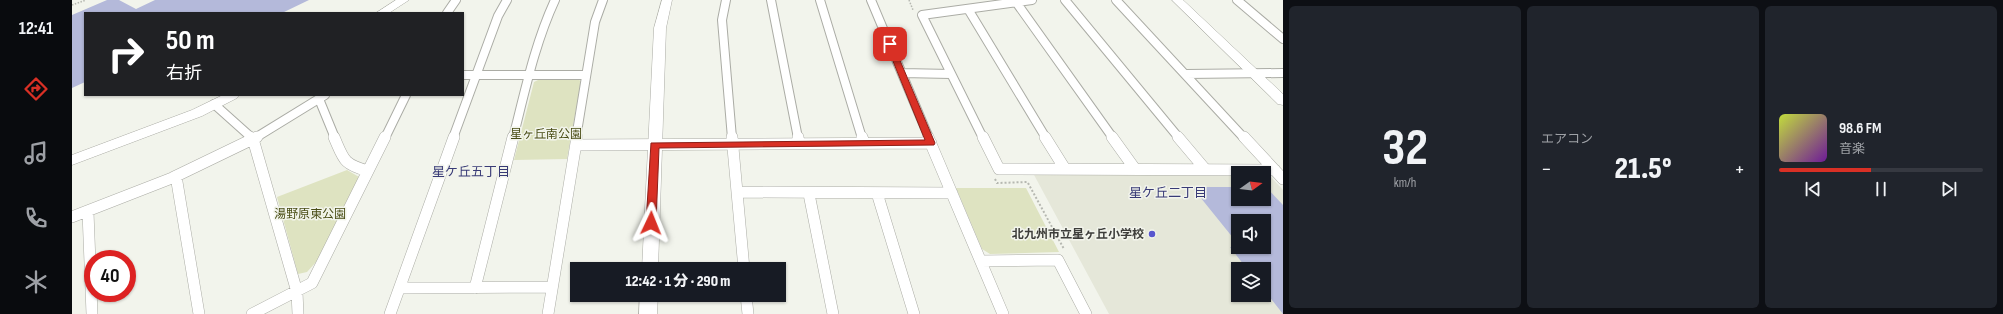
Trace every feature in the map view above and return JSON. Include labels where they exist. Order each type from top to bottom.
[{"type":"street","points":[[383,12],[404,0]]},
{"type":"street","points":[[448,12],[456,0]]},
{"type":"street","points":[[390,314],[476,75],[498,16],[507,0]]},
{"type":"street","points":[[475,288],[529,75],[546,19],[555,0]]},
{"type":"street","points":[[548,314],[595,22],[603,0]]},
{"type":"street","points":[[650,262],[660,28],[667,0]]},
{"type":"street","points":[[726,0],[722,20],[743,262]]},
{"type":"street","points":[[771,0],[799,143]]},
{"type":"street","points":[[820,0],[864,143]]},
{"type":"street","points":[[871,0],[1003,314]]},
{"type":"street","points":[[1032,0],[922,15],[950,74],[999,169],[1275,170]]},
{"type":"street","points":[[1065,0],[1205,170]]},
{"type":"street","points":[[1116,0],[1283,179]]},
{"type":"street","points":[[1177,0],[1283,101]]},
{"type":"street","points":[[1236,0],[1283,39]]},
{"type":"street","points":[[1016,2],[1135,169]]},
{"type":"street","points":[[968,9],[1065,169]]},
{"type":"street","points":[[1186,74],[1283,73]]},
{"type":"street","points":[[902,74],[950,74]]},
{"type":"street","points":[[464,75],[586,75]]},
{"type":"street","points":[[72,160],[149,132],[230,96]]},
{"type":"street","points":[[252,314],[312,283],[406,96]]},
{"type":"street","points":[[72,217],[88,212],[176,176],[253,139],[322,97],[342,158],[351,166],[368,171]]},
{"type":"street","points":[[214,104],[253,139],[297,292],[298,314]]},
{"type":"street","points":[[576,145],[931,143]]},
{"type":"street","points":[[176,176],[199,314]]},
{"type":"street","points":[[737,192],[809,194],[952,193]]},
{"type":"street","points":[[877,193],[914,314]]},
{"type":"street","points":[[809,194],[833,314]]},
{"type":"street","points":[[88,212],[92,314]]},
{"type":"street","points":[[981,261],[1058,260],[1086,314]]},
{"type":"street","points":[[400,288],[552,287]]},
{"type":"street","points":[[648,314],[649,302]]},
{"type":"street","points":[[747,302],[748,314]]},
{"type":"path","points":[[72,5],[86,0]]},
{"type":"path","points":[[1021,169],[1065,252]]},
{"type":"shaded area","name":"北九州市立星ヶ丘小学校","points":[[1033,173],[1231,175],[1231,206],[1271,206],[1271,177],[1283,190],[1283,314],[1109,314]]},
{"type":"green space","name":"星ヶ丘南公園","points":[[540,79],[577,79],[581,81],[567,159],[514,160],[534,82]]},
{"type":"green space","name":"湯野原東公園","points":[[347,170],[359,177],[317,261],[307,272],[298,274],[277,197]]},
{"type":"green space","points":[[956,188],[1026,188],[1059,252],[990,254],[982,249]]},
{"type":"building","points":[[107,0],[119,0],[136,9],[155,0],[309,0],[284,12],[84,12],[84,82],[72,88],[72,15]]},
{"type":"building","points":[[1192,187],[1231,187],[1231,206],[1271,206],[1271,192],[1283,205],[1283,314],[1271,299],[1271,262],[1242,262],[1235,254],[1271,254],[1271,214],[1231,214],[1231,235]]},
{"type":"place","name":"北九州市立星ヶ丘小学校","points":[[1152,234]]},
{"type":"district","name":"星ケ丘五丁目","points":[[471,172]]},
{"type":"district","name":"星ケ丘二丁目","points":[[1168,193]]},
{"type":"route","points":[[651,223],[654,145],[931,143],[890,44]]}]
